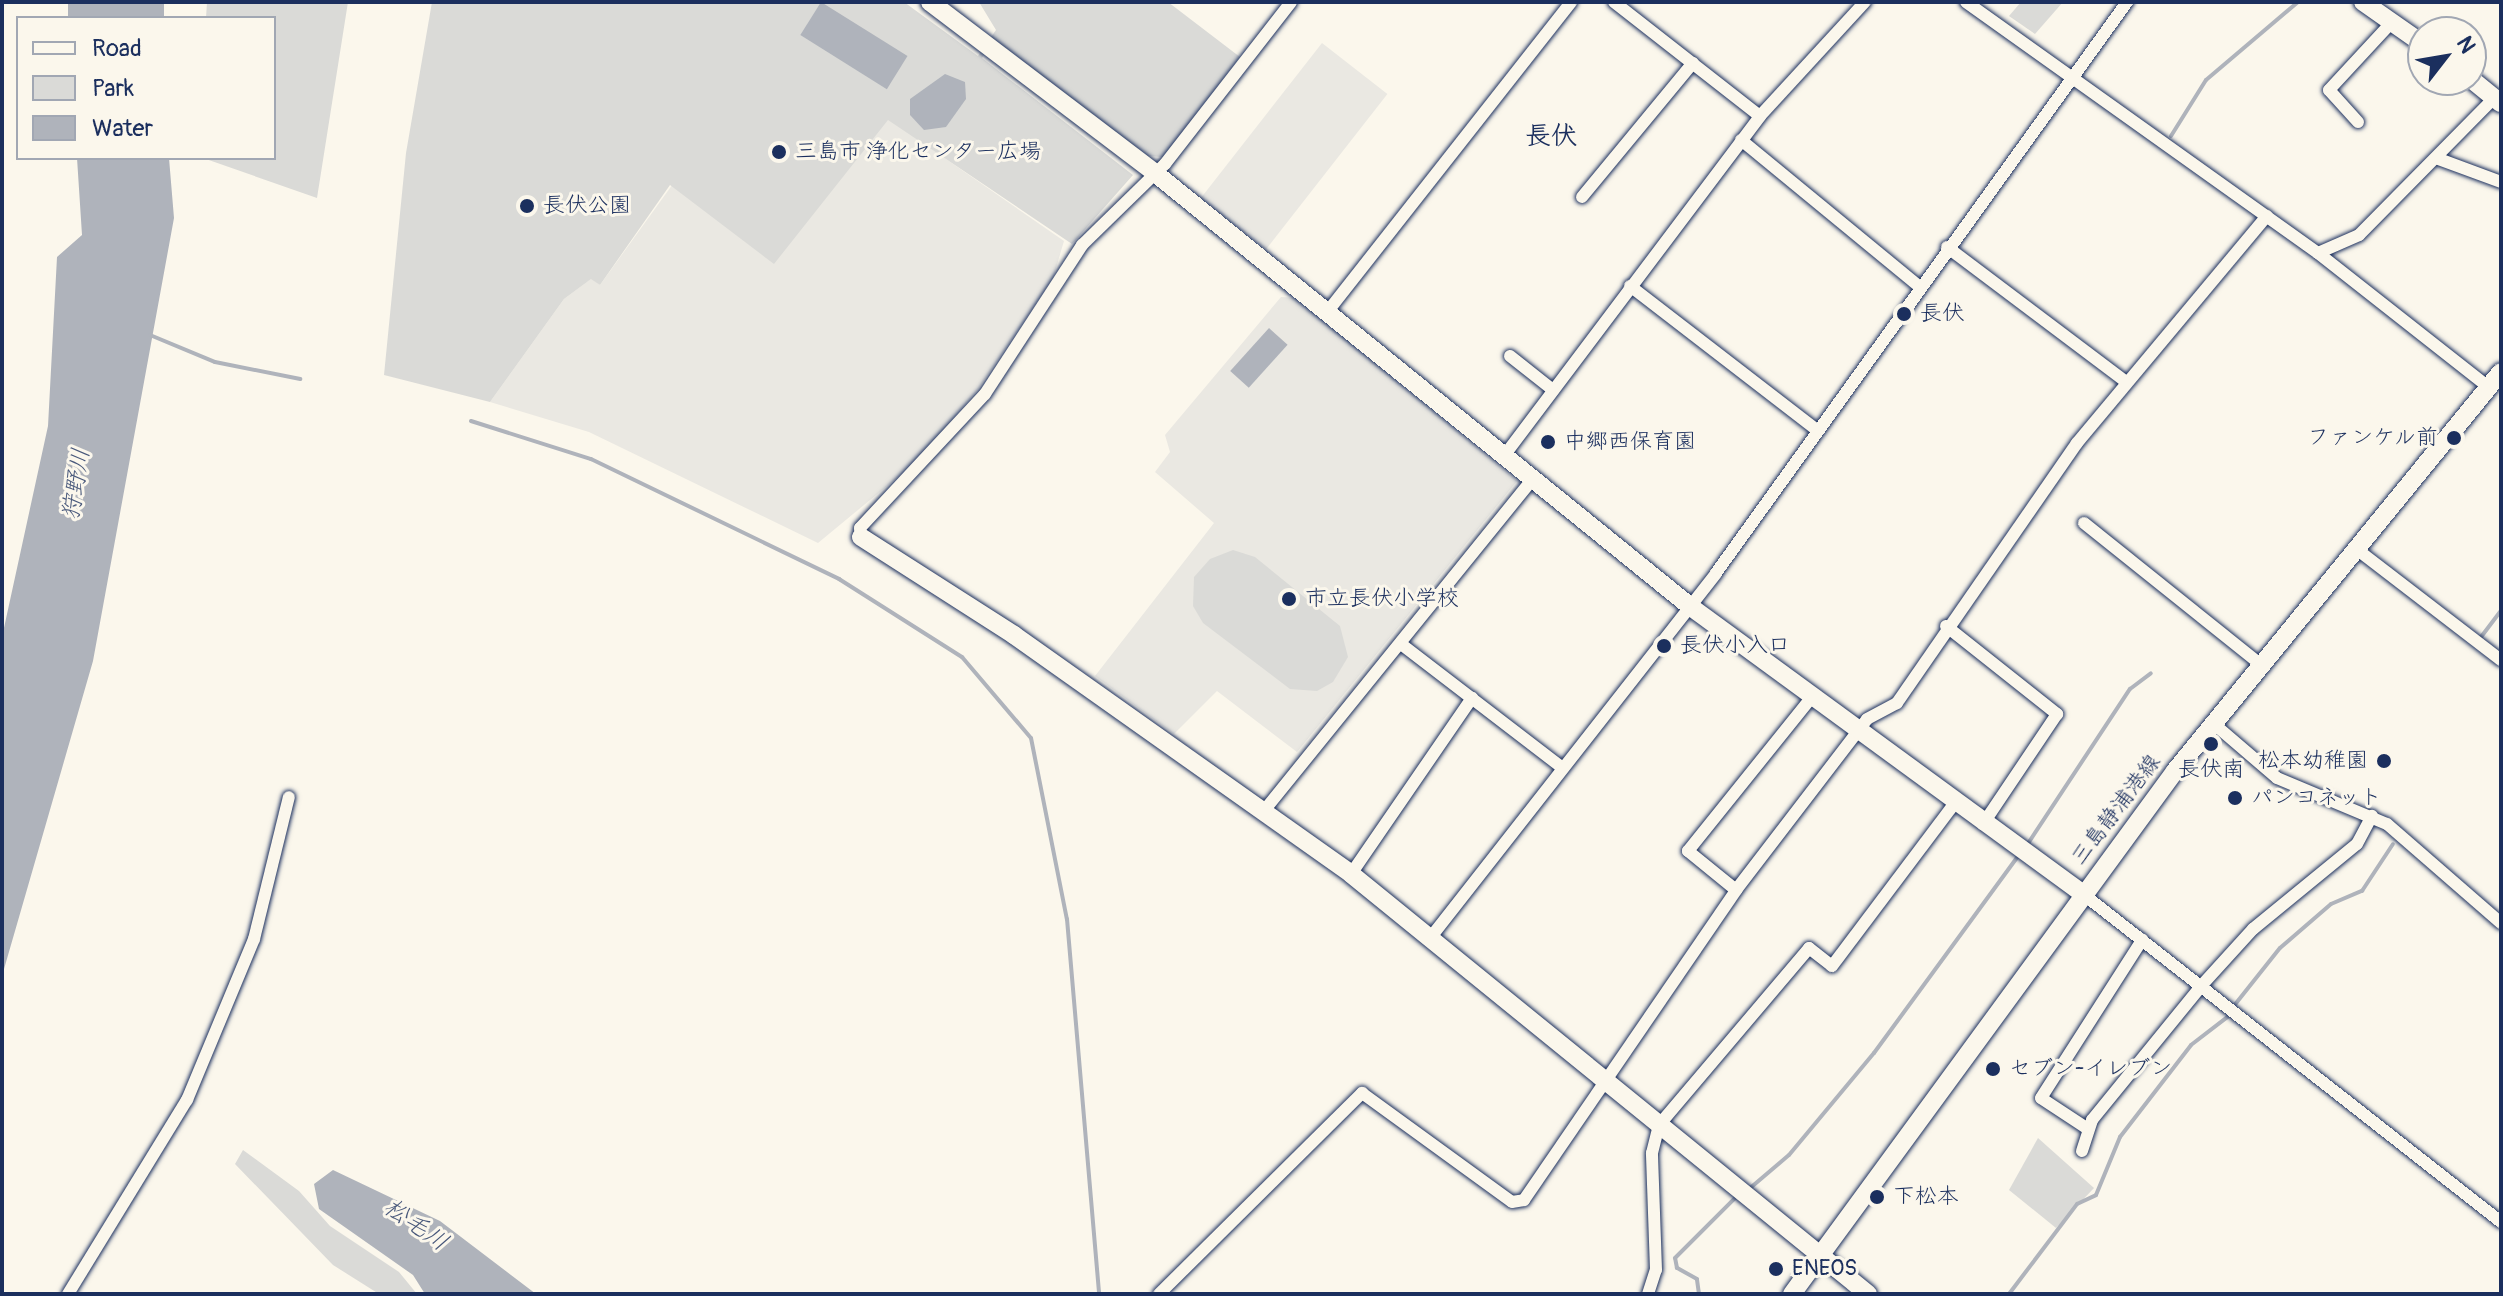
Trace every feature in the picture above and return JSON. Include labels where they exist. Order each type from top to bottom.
[{"type":"street","points":[[930,2],[1155,173],[1691,607],[1954,804],[2083,894],[2501,1222]]},
{"type":"street","points":[[1291,2],[1155,173],[1082,245],[985,394],[860,528],[861,537],[1014,635],[1351,874],[1868,1294]]},
{"type":"street","points":[[1328,311],[1571,2]]},
{"type":"street","points":[[1614,2],[1760,116]]},
{"type":"street","points":[[1504,456],[1760,116],[1865,2]]},
{"type":"street","points":[[1966,2],[2076,73],[2318,253],[2488,387]]},
{"type":"street","points":[[1431,937],[1560,766],[1691,607],[1947,247],[2127,2]]},
{"type":"street","points":[[2358,122],[2329,90],[2379,9],[2407,31]]},
{"type":"street","points":[[1582,197],[1693,63]]},
{"type":"street","points":[[2318,253],[2359,235],[2498,100]]},
{"type":"street","points":[[1741,140],[1919,286]]},
{"type":"street","points":[[2436,158],[2501,182]]},
{"type":"street","points":[[1159,1294],[1362,1093],[1512,1202],[1524,1200],[1603,1079],[1736,890],[1858,731],[1897,703],[1946,626],[2125,381],[2267,216]]},
{"type":"street","points":[[1947,247],[2125,381]]},
{"type":"street","points":[[1630,286],[1817,430]]},
{"type":"street","points":[[1510,356],[1553,390]]},
{"type":"street","name":"三島静浦港線","points":[[1792,1294],[2083,894],[2261,665],[2501,372]]},
{"type":"street","points":[[1263,812],[1533,479]]},
{"type":"street","points":[[2084,523],[2261,665]]},
{"type":"street","points":[[2355,548],[2501,660]]},
{"type":"street","points":[[1946,626],[2057,714],[1983,824]]},
{"type":"street","points":[[1401,644],[1560,766]]},
{"type":"street","points":[[1736,890],[1688,851],[1812,697]]},
{"type":"street","points":[[1351,874],[1472,698]]},
{"type":"street","points":[[2214,724],[2277,778],[2372,816],[2501,923]]},
{"type":"street","points":[[68,1294],[187,1100],[254,939],[289,797]]},
{"type":"street","points":[[1648,1294],[1656,1270],[1652,1153],[1659,1125],[1809,948],[1832,966],[1954,804]]},
{"type":"street","points":[[2082,1151],[2088,1129],[2202,985],[2253,929],[2357,844],[2372,816]]},
{"type":"street","points":[[2088,1129],[2041,1098],[2142,940]]},
{"type":"shaded area","points":[[776,41],[1064,241],[1053,278],[978,389],[916,462],[818,543],[589,432],[490,402],[564,299],[592,278],[600,285]]},
{"type":"shaded area","points":[[1322,43],[1387,94],[1266,249],[1201,198]]},
{"type":"shaded area","name":"市立長伏小学校","points":[[1281,297],[1296,298],[1517,481],[1297,752],[1217,691],[1174,734],[1095,676],[1214,523],[1155,472],[1170,452],[1165,435]]},
{"type":"green space","points":[[207,2],[348,2],[317,198],[209,160],[276,160],[276,16],[206,16]]},
{"type":"green space","name":"長伏公園","points":[[432,2],[904,2],[978,56],[996,30],[979,2],[1168,2],[1240,57],[1164,157],[1147,156],[994,39],[982,58],[1133,175],[1072,244],[888,120],[774,264],[670,185],[600,285],[591,279],[564,299],[490,402],[384,375],[406,153]]},
{"type":"green space","points":[[2021,2],[2063,2],[2035,34],[2009,16]]},
{"type":"green space","points":[[1233,550],[1255,557],[1340,626],[1348,657],[1333,682],[1317,691],[1290,689],[1203,623],[1193,606],[1194,577],[1210,559]]},
{"type":"green space","points":[[2038,1138],[2094,1188],[2056,1228],[2009,1190]]},
{"type":"green space","points":[[243,1150],[299,1191],[330,1226],[399,1272],[417,1294],[379,1294],[333,1265],[235,1164]]},
{"type":"water","points":[[68,2],[164,2],[164,16],[68,16]]},
{"type":"water","points":[[821,2],[908,56],[887,89],[800,35]]},
{"type":"water","points":[[945,74],[965,82],[966,99],[946,127],[924,130],[910,115],[910,99]]},
{"type":"water","name":"狩野川","points":[[77,160],[169,160],[174,218],[93,661],[2,976],[2,637],[48,426],[57,257],[82,235]]},
{"type":"water","points":[[1269,328],[1288,345],[1249,388],[1230,371]]},
{"type":"water","name":"松毛川","points":[[333,1170],[440,1221],[536,1294],[425,1294],[413,1275],[319,1209],[314,1184]]},
{"type":"waterway","points":[[2171,136],[2206,80],[2298,2]]},
{"type":"waterway","points":[[150,335],[215,362],[300,379]]},
{"type":"waterway","points":[[471,421],[591,459],[839,579],[962,657],[1031,738],[1067,919],[1099,1294]]},
{"type":"waterway","points":[[2481,637],[2501,610]]},
{"type":"waterway","points":[[2027,845],[2130,689],[2151,673]]},
{"type":"waterway","points":[[2233,1007],[2280,948],[2331,904],[2362,891],[2393,844]]},
{"type":"waterway","points":[[1749,1189],[1789,1155],[1874,1053],[2019,855]]},
{"type":"waterway","points":[[2009,1294],[2077,1204],[2096,1195],[2120,1137],[2191,1045],[2230,1015]]},
{"type":"waterway","points":[[1699,1294],[1697,1279],[1677,1268],[1675,1258],[1738,1195]]},
{"type":"place","name":"三島市 浄化センター広場","points":[[779,152]]},
{"type":"place","name":"長伏公園","points":[[527,206]]},
{"type":"place","name":"長伏","points":[[1904,314]]},
{"type":"place","name":"ファンケル前","points":[[2454,438]]},
{"type":"place","name":"中郷西保育園","points":[[1548,442]]},
{"type":"place","name":"市立長伏小学校","points":[[1289,599]]},
{"type":"place","name":"長伏小入口","points":[[1664,646]]},
{"type":"place","name":"長伏南","points":[[2211,744]]},
{"type":"place","name":"松本幼稚園","points":[[2384,761]]},
{"type":"place","name":"パンコネット","points":[[2235,798]]},
{"type":"place","name":"セブン-イレブン","points":[[1993,1069]]},
{"type":"place","name":"下松本","points":[[1877,1197]]},
{"type":"place","name":"ENEOS","points":[[1776,1269]]},
{"type":"district","name":"長伏","points":[[1551,137]]}]
